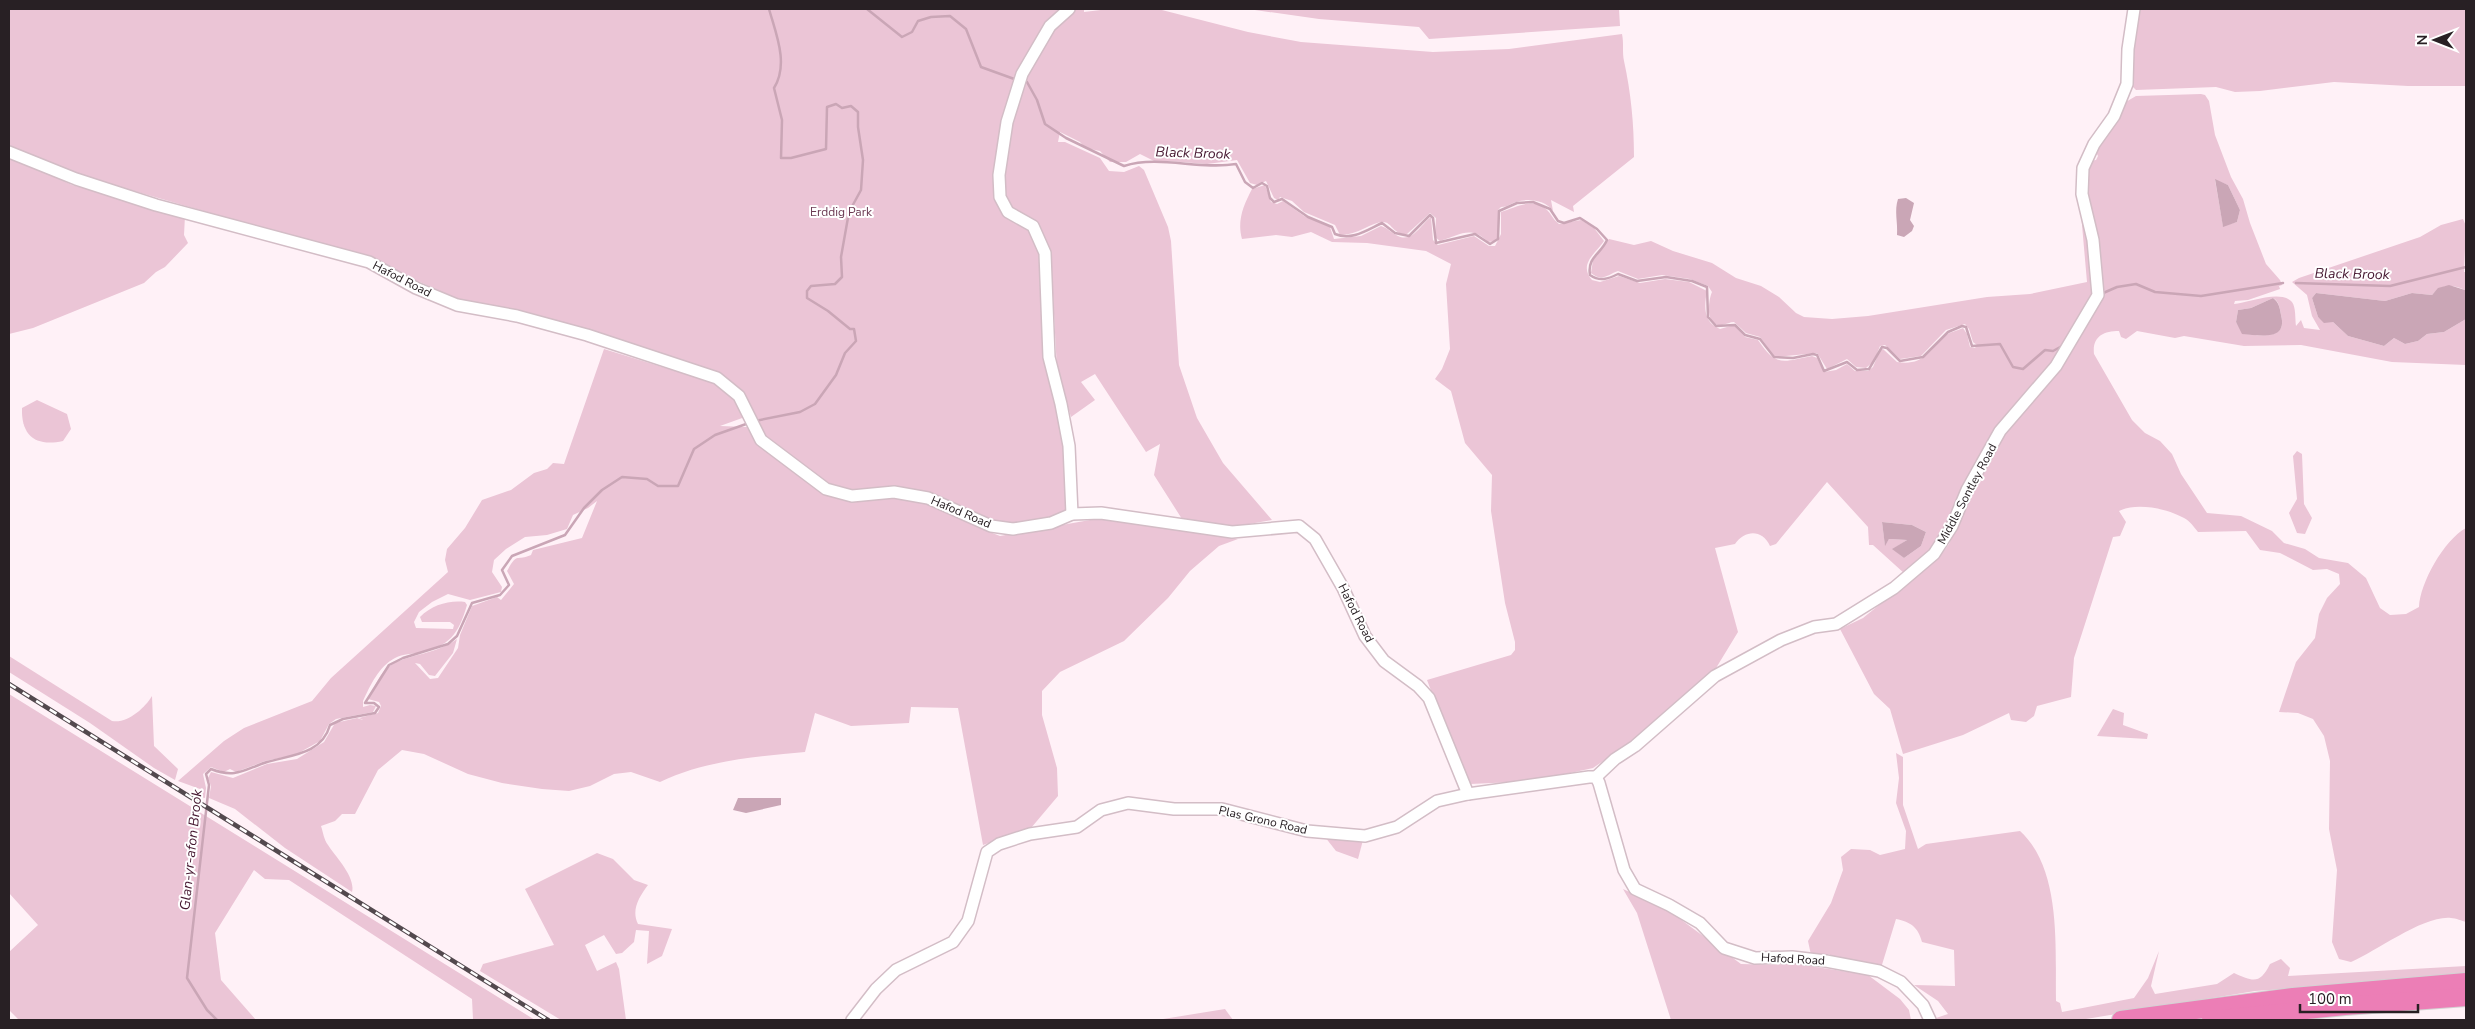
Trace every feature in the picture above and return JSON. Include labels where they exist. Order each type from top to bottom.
[{"type":"highway","points":[[2120,1020],[2293,997],[2466,982]]},
{"type":"highway","points":[[2211,1020],[2336,1007],[2466,997]]},
{"type":"street","points":[[1069,9],[1050,26],[1020,80],[1007,122],[998,175],[1000,197],[1008,212],[1033,226],[1045,253],[1049,357],[1069,446],[1072,514]]},
{"type":"street","name":"Middle Sontley Road","points":[[1596,777],[1615,759],[1635,746],[1715,676],[1781,640],[1814,627],[1836,624],[1894,588],[1934,554],[1952,526],[1967,490],[2000,431],[2056,366],[2098,295],[2093,240],[2082,194],[2083,168],[2094,144],[2114,116],[2127,84],[2128,49],[2134,9]]},
{"type":"street","name":"Hafod Road","points":[[9,152],[76,179],[156,205],[369,262],[416,288],[457,304],[517,316],[578,333],[717,378],[739,396],[761,440],[826,489],[852,496],[894,492],[928,498],[991,526],[1013,529],[1052,523],[1072,514],[1101,513],[1232,532],[1299,526],[1315,539],[1344,588],[1370,643],[1384,661],[1418,686],[1429,698],[1450,756],[1468,794]]},
{"type":"street","points":[[1468,794],[1596,777]]},
{"type":"street","name":"Hafod Road","points":[[1596,777],[1624,870],[1635,889],[1669,905],[1700,923],[1724,948],[1756,958],[1792,957],[1826,960],[1879,971],[1901,982],[1923,1005],[1930,1020]]},
{"type":"street","name":"Plas Grono Road","points":[[852,1020],[876,989],[896,970],[953,942],[968,921],[987,852],[999,844],[1030,834],[1077,827],[1101,810],[1128,803],[1174,810],[1222,809],[1307,831],[1365,836],[1397,826],[1436,801],[1468,794]]},
{"type":"green space","name":"Erddig Park","points":[[9,9],[1084,9],[1084,12],[1109,9],[1158,9],[1248,32],[1301,42],[1433,52],[1509,49],[1622,34],[1623,58],[1632,109],[1634,157],[1573,206],[1574,212],[1551,200],[1553,211],[1541,202],[1521,201],[1501,207],[1498,210],[1498,237],[1496,241],[1488,242],[1476,234],[1465,233],[1440,241],[1435,237],[1436,218],[1430,213],[1407,234],[1399,233],[1389,224],[1383,222],[1353,233],[1340,235],[1335,225],[1304,212],[1292,201],[1280,197],[1278,200],[1274,198],[1266,181],[1257,185],[1250,183],[1237,160],[1207,164],[1156,162],[1140,154],[1126,162],[1110,162],[1100,151],[1085,148],[1080,142],[1060,132],[1058,142],[1065,142],[1100,158],[1109,171],[1124,172],[1139,166],[1144,170],[1168,227],[1171,241],[1179,365],[1197,418],[1223,463],[1272,520],[1232,527],[1182,519],[1154,475],[1160,444],[1146,452],[1095,374],[1081,382],[1095,400],[1071,417],[1057,370],[1051,257],[1043,241],[1042,256],[1066,449],[1067,511],[1050,521],[1013,524],[988,520],[929,492],[893,488],[852,494],[829,485],[765,438],[743,393],[520,312],[460,300],[369,259],[79,175],[9,146]]},
{"type":"green space","points":[[1248,9],[1619,9],[1620,26],[1429,39],[1419,27],[1319,19]]},
{"type":"green space","points":[[2137,9],[2466,9],[2466,86],[2408,86],[2334,82],[2260,91],[2235,92],[2216,87],[2136,90],[2132,86],[2131,77],[2133,76],[2133,41]]},
{"type":"green space","points":[[2201,94],[2205,95],[2209,101],[2215,135],[2231,177],[2243,199],[2266,264],[2282,285],[2279,286],[2280,289],[2248,300],[2235,301],[2234,304],[2264,298],[2280,297],[2287,298],[2294,307],[2296,326],[2301,320],[2304,328],[2320,330],[2312,316],[2307,295],[2292,282],[2420,237],[2441,225],[2463,219],[2466,226],[2464,272],[2466,272],[2466,297],[2465,290],[2447,286],[2435,291],[2432,295],[2412,293],[2385,301],[2316,293],[2312,298],[2318,317],[2324,322],[2333,322],[2348,336],[2384,346],[2394,338],[2405,344],[2418,341],[2427,334],[2444,332],[2466,319],[2466,365],[2392,362],[2301,345],[2244,346],[2184,336],[2175,338],[2137,331],[2126,339],[2121,337],[2119,331],[2108,332],[2100,336],[2095,343],[2094,354],[2132,420],[2145,433],[2160,441],[2172,454],[2181,474],[2207,513],[2241,516],[2272,531],[2284,543],[2305,549],[2319,558],[2348,563],[2366,578],[2380,608],[2390,615],[2406,614],[2419,607],[2424,586],[2435,563],[2450,542],[2466,528],[2466,922],[2451,918],[2428,922],[2351,962],[2339,959],[2332,942],[2337,870],[2329,829],[2330,761],[2324,736],[2313,719],[2298,713],[2279,712],[2296,662],[2315,638],[2319,614],[2327,598],[2340,584],[2339,574],[2327,569],[2313,570],[2280,553],[2260,550],[2246,531],[2198,532],[2186,519],[2161,509],[2134,507],[2119,511],[2126,522],[2120,536],[2113,537],[2074,658],[2071,697],[2037,706],[2034,716],[2026,722],[2011,720],[2009,713],[1963,735],[1903,754],[1890,709],[1874,694],[1840,629],[1863,618],[1940,556],[1949,544],[1977,480],[1992,452],[2008,428],[2036,396],[2031,390],[1997,429],[1960,495],[1944,531],[1929,553],[1905,574],[1873,545],[1869,545],[1868,527],[1827,482],[1776,544],[1770,546],[1767,540],[1753,533],[1739,539],[1735,544],[1715,548],[1738,632],[1713,673],[1644,733],[1593,768],[1534,781],[1470,784],[1455,754],[1427,680],[1511,655],[1515,650],[1515,642],[1505,603],[1491,511],[1492,475],[1465,443],[1451,391],[1435,379],[1442,369],[1450,349],[1446,284],[1451,264],[1426,251],[1367,243],[1332,242],[1311,232],[1292,237],[1276,235],[1242,239],[1240,226],[1242,214],[1252,189],[1265,185],[1271,202],[1277,204],[1283,201],[1304,216],[1330,227],[1334,239],[1361,236],[1381,226],[1398,236],[1408,237],[1431,217],[1433,240],[1438,245],[1474,236],[1489,246],[1495,246],[1501,234],[1501,212],[1523,204],[1535,204],[1548,211],[1559,224],[1581,220],[1594,228],[1604,241],[1593,254],[1588,264],[1588,274],[1592,280],[1600,282],[1619,276],[1640,283],[1665,279],[1689,282],[1707,291],[1706,313],[1714,326],[1720,329],[1734,325],[1745,337],[1758,340],[1764,349],[1775,359],[1786,361],[1812,356],[1817,358],[1824,372],[1836,370],[1847,364],[1855,371],[1868,371],[1873,367],[1880,350],[1883,349],[1897,362],[1913,362],[1924,357],[1947,335],[1963,328],[1967,334],[1970,347],[1975,348],[1977,345],[1973,342],[1969,329],[1965,324],[1946,330],[1921,356],[1900,359],[1885,345],[1880,346],[1874,361],[1866,368],[1856,367],[1847,359],[1827,369],[1817,353],[1775,357],[1760,337],[1746,333],[1734,322],[1717,325],[1710,318],[1709,301],[1712,292],[1708,286],[1690,279],[1662,275],[1638,279],[1618,271],[1604,277],[1598,277],[1591,273],[1593,260],[1609,239],[1634,245],[1651,241],[1673,251],[1712,263],[1736,278],[1761,286],[1779,297],[1796,313],[1804,317],[1832,319],[1868,316],[1987,297],[2030,294],[2087,282],[2080,202],[2087,195],[2085,179],[2089,161],[2096,160],[2098,156],[2095,150],[2114,125],[2124,103],[2136,96]],"holes":[[[2215,180],[2228,185],[2240,210],[2237,222],[2223,226]],[[2273,298],[2275,299],[2281,313],[2282,323],[2280,329],[2271,335],[2243,334],[2236,322],[2238,310],[2251,308]],[[1882,522],[1912,525],[1926,532],[1921,546],[1904,558],[1893,549],[1907,540],[1889,539],[1885,545]]]},
{"type":"green space","points":[[9,155],[72,185],[185,216],[184,235],[188,243],[165,267],[144,283],[33,328],[9,334]]},
{"type":"green space","points":[[604,349],[714,383],[735,399],[745,417],[720,426],[747,427],[755,440],[824,492],[895,496],[927,502],[963,517],[977,527],[1000,536],[1101,518],[1238,539],[1219,546],[1190,571],[1168,598],[1124,641],[1060,672],[1042,691],[1042,715],[1057,768],[1058,796],[1031,828],[983,845],[958,708],[911,707],[909,723],[851,726],[815,713],[805,752],[713,764],[660,782],[631,772],[614,774],[590,786],[569,791],[502,783],[468,774],[424,754],[402,750],[378,770],[355,814],[342,814],[335,821],[321,826],[327,843],[348,873],[352,892],[285,848],[235,809],[209,798],[211,786],[208,778],[211,772],[233,778],[267,764],[297,759],[324,742],[335,723],[357,718],[363,720],[359,718],[378,713],[381,706],[379,702],[368,699],[386,669],[401,660],[438,649],[457,639],[453,653],[435,676],[429,675],[420,664],[415,663],[430,679],[438,678],[458,648],[460,635],[472,606],[497,597],[501,600],[514,584],[507,571],[515,559],[531,555],[533,550],[582,538],[597,501],[588,508],[573,515],[567,529],[547,535],[525,537],[506,549],[494,560],[492,572],[502,587],[501,592],[470,600],[448,594],[432,602],[419,612],[414,622],[416,628],[453,629],[454,625],[450,622],[422,622],[420,617],[435,606],[453,602],[465,602],[467,605],[456,632],[445,643],[429,650],[403,655],[384,666],[363,701],[363,707],[376,706],[373,712],[336,719],[329,724],[320,741],[295,755],[265,761],[236,772],[230,769],[224,772],[211,767],[203,774],[206,788],[205,798],[200,797],[200,789],[178,781],[224,741],[244,728],[312,701],[331,678],[448,572],[445,560],[447,549],[465,528],[482,500],[511,490],[534,473],[547,469],[553,463],[564,464]]},
{"type":"green space","points":[[37,400],[67,414],[71,429],[63,441],[38,441],[27,432],[22,418],[22,408]]},
{"type":"green space","points":[[2297,451],[2302,454],[2304,504],[2312,518],[2305,534],[2297,533],[2289,513],[2297,499],[2293,456]]},
{"type":"green space","points":[[9,656],[112,721],[129,718],[145,705],[152,696],[154,746],[178,769],[175,780],[9,672]]},
{"type":"green space","points":[[9,694],[535,1020],[473,1019],[472,999],[289,880],[265,879],[254,870],[215,933],[221,980],[256,1020],[19,1020],[9,1010],[9,952],[38,925],[9,893]]},
{"type":"green space","points":[[2113,709],[2124,713],[2123,725],[2148,734],[2147,739],[2097,736]]},
{"type":"green space","points":[[1896,753],[1903,757],[1903,805],[1918,849],[1926,844],[2020,831],[2034,847],[2050,888],[2055,934],[2056,1001],[2060,1003],[2062,1012],[2134,998],[2148,978],[2159,951],[2151,986],[2155,994],[2217,984],[2234,973],[2256,979],[2263,975],[2270,964],[2281,959],[2290,968],[2288,976],[2466,966],[2466,977],[2255,991],[2080,1020],[1937,1020],[1936,1018],[1948,1014],[1938,1001],[1914,985],[1955,986],[1954,950],[1922,942],[1913,926],[1896,919],[1881,968],[1836,960],[1829,954],[1823,956],[1811,955],[1808,941],[1831,903],[1843,870],[1841,857],[1851,849],[1870,850],[1880,855],[1905,849],[1906,831],[1896,803],[1899,778]]},
{"type":"green space","points":[[1325,837],[1363,840],[1358,859],[1336,851]]},
{"type":"green space","points":[[597,853],[613,859],[634,880],[648,885],[639,899],[636,909],[635,914],[638,924],[672,929],[662,956],[647,964],[649,931],[636,930],[634,942],[622,953],[616,954],[604,935],[585,945],[597,971],[616,962],[619,969],[626,1020],[561,1020],[480,971],[483,964],[554,945],[525,889]]},
{"type":"green space","points":[[1623,889],[1668,910],[1741,964],[1778,965],[1790,963],[1868,975],[1900,999],[1909,1010],[1911,1020],[1671,1020],[1637,913]]},
{"type":"green space","points":[[1225,1009],[1233,1020],[1157,1020]]},
{"type":"shaded area","points":[[2215,179],[2228,185],[2240,210],[2237,222],[2223,227]]},
{"type":"shaded area","points":[[1906,198],[1914,203],[1910,220],[1914,226],[1912,231],[1904,237],[1897,235],[1896,208],[1898,199]]},
{"type":"shaded area","points":[[2449,285],[2465,290],[2466,319],[2444,332],[2427,334],[2418,341],[2405,344],[2394,338],[2384,346],[2348,336],[2333,322],[2324,323],[2318,317],[2312,298],[2316,293],[2385,301],[2412,293],[2432,295],[2438,288]]},
{"type":"shaded area","points":[[2273,298],[2280,310],[2282,324],[2280,330],[2271,335],[2264,336],[2242,334],[2236,322],[2238,310],[2251,308]]},
{"type":"shaded area","points":[[1882,522],[1912,525],[1926,532],[1921,546],[1904,558],[1892,549],[1907,540],[1889,539],[1885,546]]},
{"type":"shaded area","points":[[738,798],[781,798],[781,805],[746,813],[733,810]]},
{"type":"waterway","name":"Glan-yr-afon Brook","points":[[755,421],[800,412],[815,404],[836,375],[845,353],[856,341],[854,329],[850,329],[828,311],[807,298],[807,291],[811,286],[835,284],[842,277],[841,257],[849,212],[861,190],[863,160],[858,127],[858,112],[851,106],[842,108],[836,104],[827,107],[826,149],[791,158],[781,158],[782,120],[774,88],[781,69],[781,59],[778,39],[769,9]]},
{"type":"waterway","name":"Black Brook","points":[[867,9],[902,37],[912,32],[918,21],[931,17],[950,16],[966,29],[981,67],[1017,80]]},
{"type":"waterway","name":"Black Brook","points":[[1022,81],[1027,82],[1037,100],[1045,124],[1066,138],[1124,166],[1151,162],[1208,165],[1236,164],[1245,182],[1253,188],[1262,183],[1267,186],[1270,198],[1274,202],[1282,199],[1308,217],[1332,227],[1335,234],[1341,236],[1359,234],[1382,223],[1395,233],[1409,236],[1430,215],[1433,218],[1436,243],[1475,234],[1490,244],[1498,239],[1499,211],[1517,203],[1533,202],[1550,209],[1558,221],[1564,223],[1580,218],[1597,229],[1607,240],[1592,260],[1590,275],[1604,279],[1618,274],[1637,281],[1666,277],[1692,281],[1707,287],[1708,317],[1716,326],[1735,325],[1745,335],[1760,339],[1774,357],[1793,358],[1817,355],[1824,371],[1847,362],[1857,370],[1869,369],[1882,347],[1887,348],[1900,361],[1923,357],[1948,332],[1962,326],[1966,327],[1972,346],[2000,344],[2013,367],[2023,369],[2045,350],[2053,351],[2062,346]]},
{"type":"waterway","name":"Black Brook","points":[[2296,283],[2390,286],[2466,267]]},
{"type":"waterway","name":"Black Brook","points":[[2101,294],[2117,287],[2136,284],[2155,292],[2201,296],[2283,283]]},
{"type":"waterway","name":"Glan-yr-afon Brook","points":[[217,1020],[207,1010],[187,978],[209,785],[206,774],[211,769],[227,773],[240,772],[267,762],[305,752],[320,742],[326,735],[330,725],[343,719],[375,713],[379,707],[374,703],[365,703],[389,665],[403,658],[448,644],[457,636],[472,603],[500,595],[509,585],[502,570],[512,556],[565,535],[584,508],[602,490],[622,477],[647,479],[658,486],[678,486],[694,449],[715,435],[749,423]]},
{"type":"railway","points":[[9,684],[548,1020]]}]
